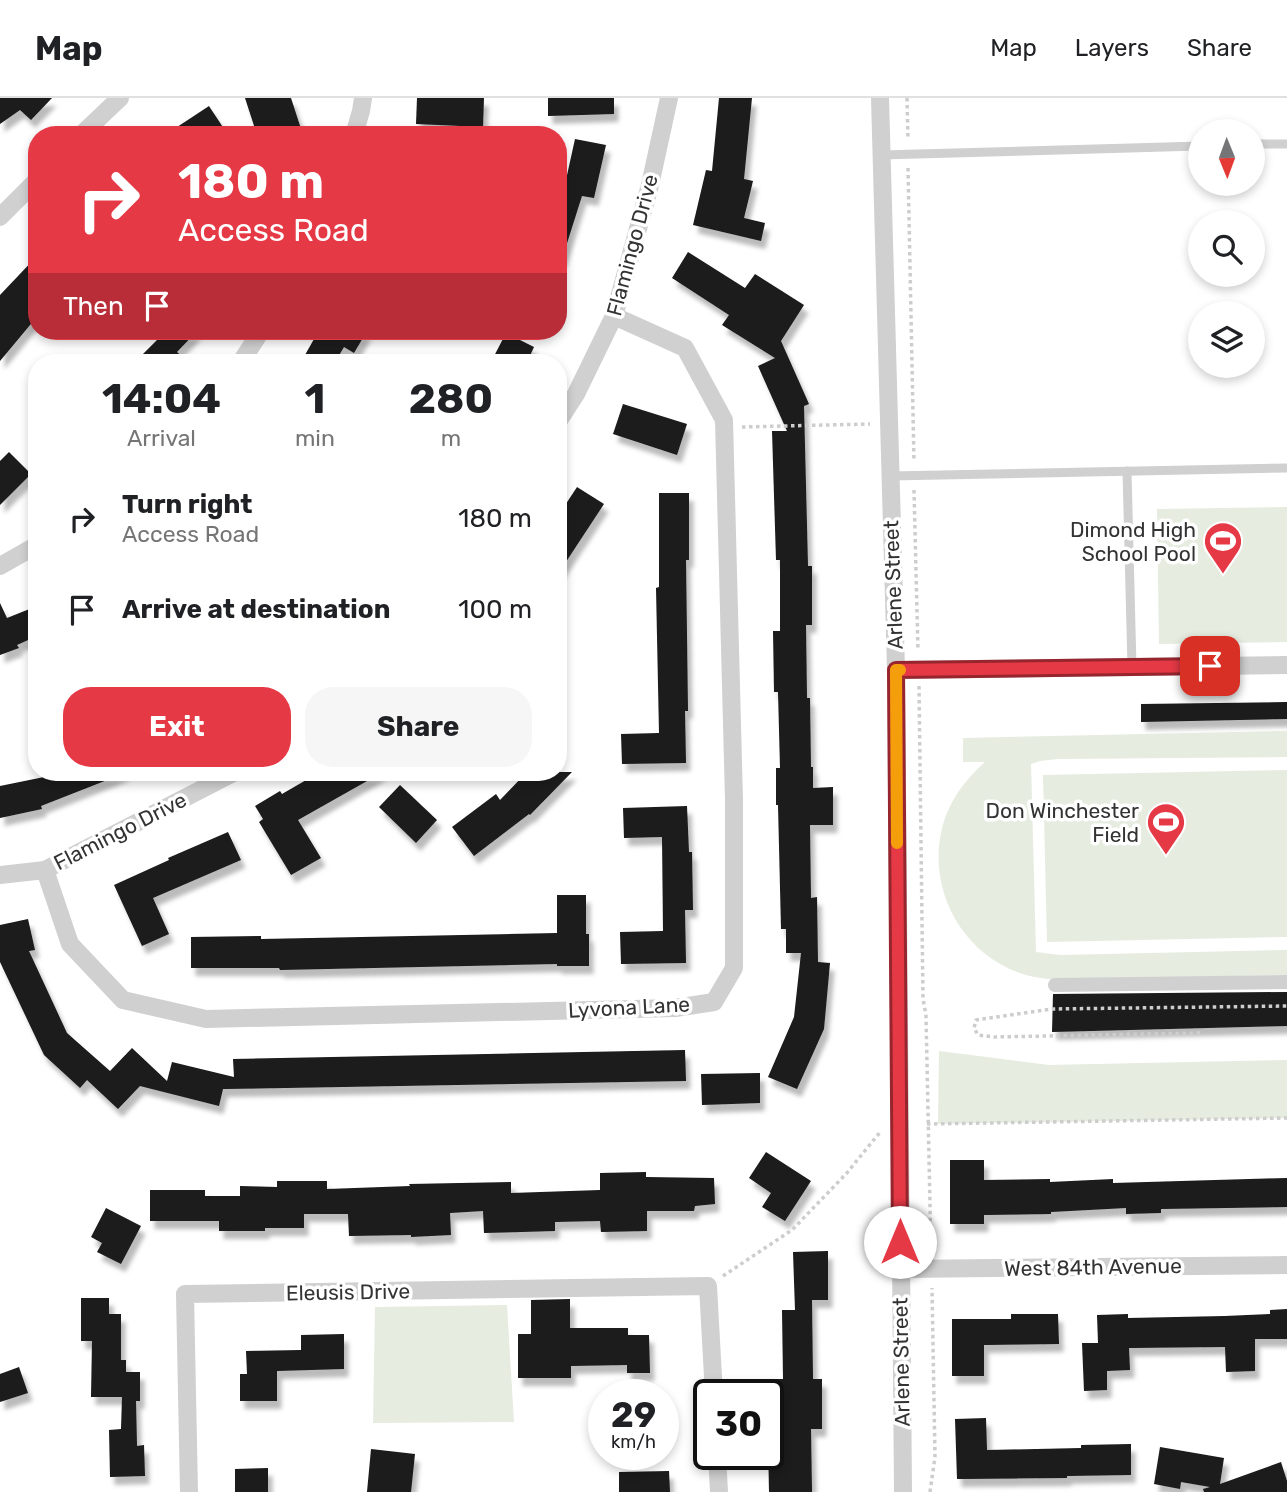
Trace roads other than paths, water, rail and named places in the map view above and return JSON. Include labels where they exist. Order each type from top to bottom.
[{"type":"street","points":[[90,126],[120,98]]},
{"type":"street","points":[[357,126],[363,98]]},
{"type":"street","name":"Flamingo Drive","points":[[567,408],[614,316],[650,185],[669,98]]},
{"type":"street","name":"Arlene Street","points":[[880,98],[896,670],[903,1492]]},
{"type":"street","points":[[0,217],[28,189]]},
{"type":"street","name":"Lyvona Lane","points":[[45,870],[70,944],[123,1000],[206,1019],[675,1008],[714,1002],[733,968],[734,800],[724,420],[685,348],[614,316]]},
{"type":"street","points":[[0,566],[28,550]]},
{"type":"street","points":[[896,670],[1287,665]]},
{"type":"street","name":"Flamingo Drive","points":[[0,875],[45,870],[218,781]]},
{"type":"street","points":[[1055,985],[1287,982]]},
{"type":"street","name":"West 84th Avenue","points":[[900,1269],[1287,1265]]},
{"type":"street","name":"Eleusis Drive","points":[[188,1492],[185,1294],[708,1286],[713,1379]]},
{"type":"street","points":[[718,1470],[719,1492]]},
{"type":"lane","points":[[1265,145],[1287,144]]},
{"type":"lane","points":[[881,155],[1188,146]]},
{"type":"lane","points":[[890,476],[1287,468]]},
{"type":"lane","points":[[1127,471],[1132,667]]},
{"type":"place","name":"Dimond High School Pool","points":[[1223,575]]},
{"type":"place","name":"Don Winchester Field","points":[[1166,856]]}]
